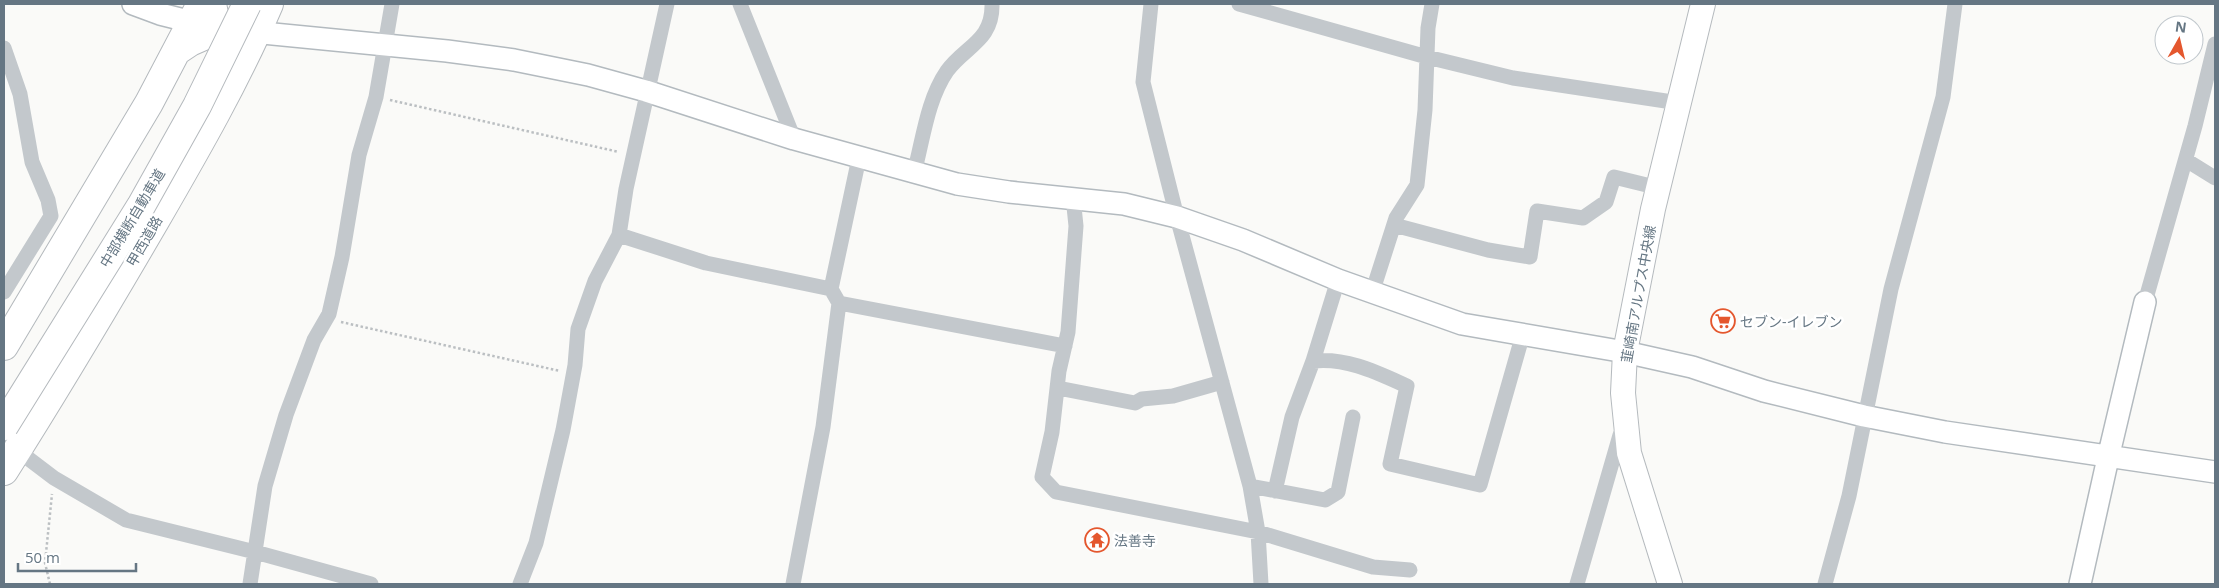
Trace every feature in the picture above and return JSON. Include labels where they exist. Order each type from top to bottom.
[{"type":"highway","name":"中部横断自動車道","points":[[4,426],[141,206],[197,106],[247,4]]},
{"type":"highway","name":"甲西道路","points":[[8,453],[179,180],[220,107],[257,33],[269,4]]},
{"type":"highway","points":[[4,346],[125,144],[196,14]]},
{"type":"highway","points":[[178,50],[190,42],[217,16]]},
{"type":"main road","name":"韮崎南アルプス中央線","points":[[1670,584],[1629,453],[1623,393],[1625,352],[1634,300],[1659,188],[1703,4]]},
{"type":"street","points":[[133,4],[217,16],[257,33],[384,44],[514,60],[588,75],[646,91],[794,139],[957,184],[1008,192],[1073,197],[1124,204],[1177,217],[1243,240],[1372,293],[1462,324],[1625,352],[1692,367],[1764,391],[1864,416],[1945,432],[2108,458],[2215,472]]},
{"type":"street","points":[[250,584],[266,486],[286,415],[314,340],[327,318],[342,257],[359,155],[376,97],[392,4]]},
{"type":"street","points":[[520,584],[536,543],[563,430],[574,374],[578,329],[595,281],[619,235],[646,91],[667,4]]},
{"type":"street","points":[[740,4],[794,139]]},
{"type":"street","points":[[914,173],[936,90],[948,69],[986,32],[992,12],[992,4]]},
{"type":"street","points":[[1151,4],[1143,82],[1177,217],[1250,486],[1258,532],[1261,584]]},
{"type":"street","points":[[1239,4],[1427,57],[1513,78],[1679,103]]},
{"type":"street","points":[[1372,293],[1396,218],[1417,185],[1425,110],[1432,4]]},
{"type":"street","points":[[1824,584],[1849,496],[1891,289],[1943,96],[1955,4]]},
{"type":"street","points":[[2080,584],[2145,302],[2186,160],[2215,44]]},
{"type":"street","points":[[4,48],[20,94],[32,162],[48,200],[51,216],[4,292]]},
{"type":"street","points":[[793,584],[823,427],[840,303],[832,289],[859,158]]},
{"type":"street","points":[[2186,160],[2215,178]]},
{"type":"street","points":[[1394,225],[1488,250],[1530,257],[1537,211],[1583,218],[1606,202],[1614,177],[1659,188]]},
{"type":"street","points":[[1073,197],[1076,226],[1068,332],[1052,432],[1042,477],[1056,492],[1258,532],[1373,567],[1410,570]]},
{"type":"street","points":[[619,235],[706,263],[832,289]]},
{"type":"street","points":[[1275,490],[1292,417],[1313,361],[1338,280]]},
{"type":"street","points":[[840,303],[1065,346]]},
{"type":"street","points":[[1313,361],[1326,359],[1367,368],[1408,386],[1390,464],[1480,485],[1523,334]]},
{"type":"street","points":[[1058,388],[1136,403],[1142,399],[1173,396],[1222,382]]},
{"type":"street","points":[[1250,486],[1325,500],[1338,492],[1353,416]]},
{"type":"street","points":[[1577,584],[1620,435],[1626,428]]},
{"type":"street","points":[[8,453],[126,520],[255,552],[371,584]]},
{"type":"path","points":[[376,97],[633,155]]},
{"type":"path","points":[[327,318],[574,374]]},
{"type":"path","points":[[50,584],[45,563],[54,478]]},
{"type":"place","name":"セブン-イレブン","points":[[1723,321]]},
{"type":"place","name":"法善寺","points":[[1097,540]]}]
